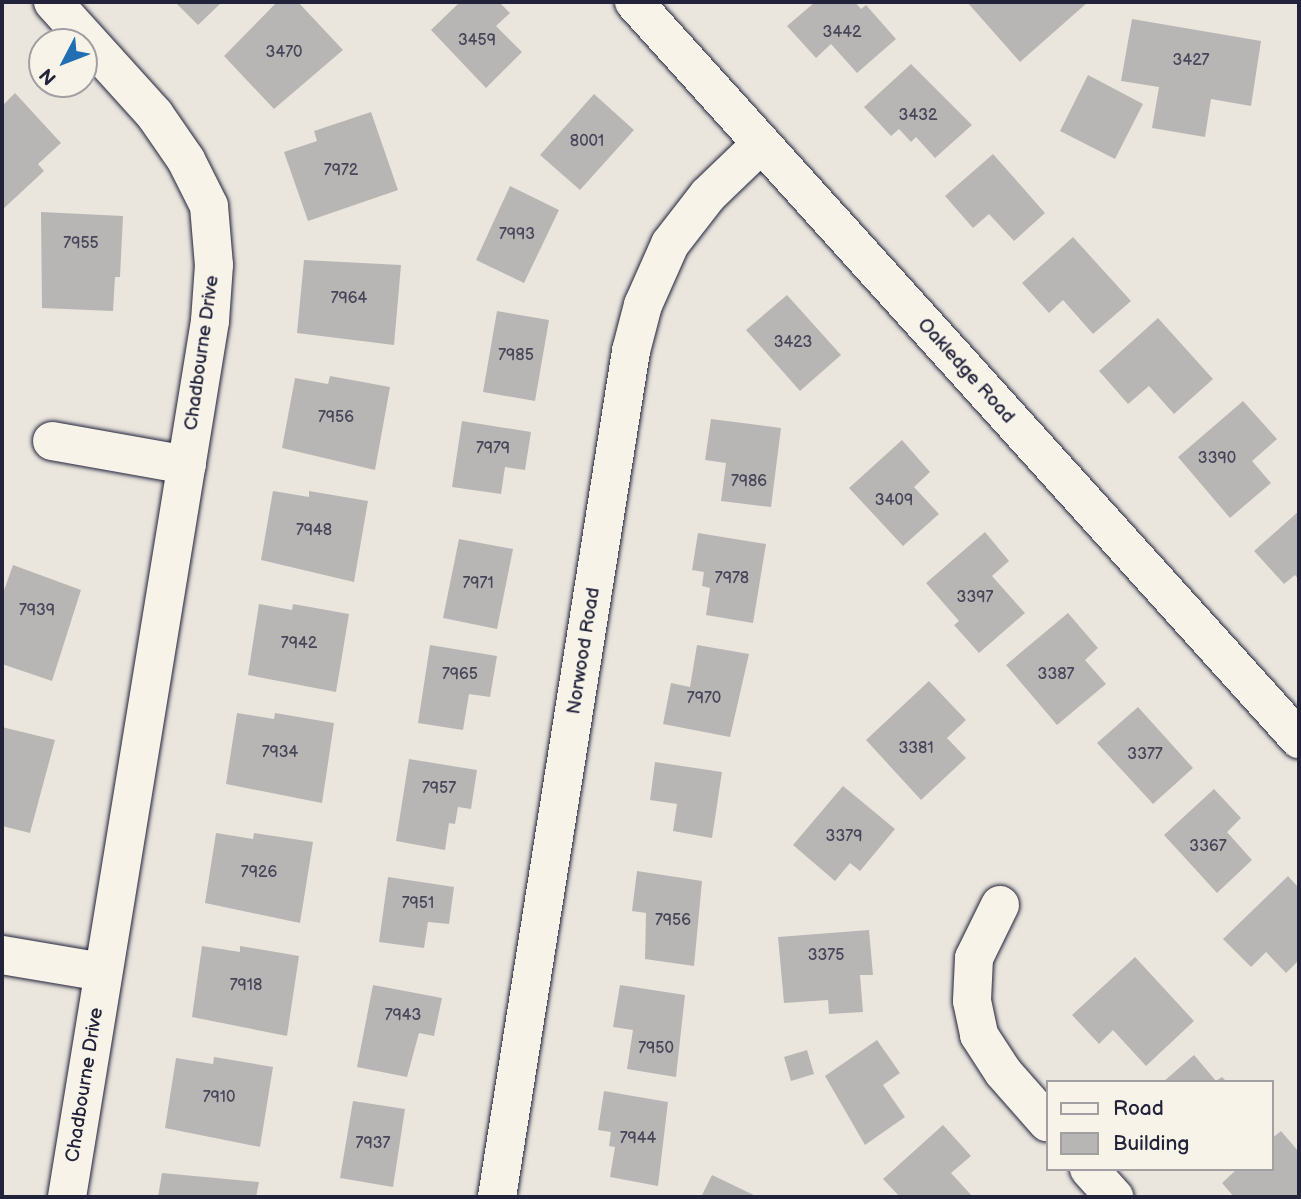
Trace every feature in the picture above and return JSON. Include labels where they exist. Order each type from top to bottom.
[{"type":"street","name":"Chadbourne Drive","points":[[53,2],[155,115],[186,160],[209,206],[214,265],[210,321],[67,1197]]},
{"type":"street","name":"Oakledge Road","points":[[634,2],[1299,739]]},
{"type":"street","name":"Norwood Road","points":[[497,1197],[631,351],[643,305],[670,244],[708,195],[761,144]]},
{"type":"street","points":[[52,441],[187,465]]},
{"type":"street","points":[[1000,905],[975,958],[972,1001],[979,1035],[1003,1072],[1046,1121]]},
{"type":"street","points":[[2,955],[102,972]]},
{"type":"street","points":[[1092,1171],[1114,1197]]},
{"type":"building","points":[[175,2],[222,2],[198,25]]},
{"type":"building","points":[[277,2],[298,2],[343,50],[274,109],[224,56]]},
{"type":"building","points":[[460,2],[499,2],[510,13],[496,26],[522,52],[486,88],[431,30]]},
{"type":"building","points":[[815,2],[855,2],[861,9],[866,5],[896,39],[857,73],[831,44],[816,58],[787,26]]},
{"type":"building","points":[[967,2],[1088,2],[1020,62]]},
{"type":"building","points":[[1132,19],[1261,41],[1251,106],[1211,99],[1205,137],[1152,128],[1159,87],[1121,81]]},
{"type":"building","points":[[911,64],[972,125],[935,158],[916,137],[911,142],[899,129],[891,136],[864,107]]},
{"type":"building","points":[[1088,75],[1143,104],[1115,159],[1060,131]]},
{"type":"building","points":[[15,93],[61,143],[38,164],[44,171],[2,210],[2,106]]},
{"type":"building","points":[[594,94],[634,130],[580,190],[540,155]]},
{"type":"building","points":[[371,112],[398,190],[308,221],[284,152],[317,141],[314,131]]},
{"type":"building","points":[[993,154],[1045,213],[1014,241],[989,214],[973,228],[945,196]]},
{"type":"building","points":[[510,186],[559,210],[524,283],[476,260]]},
{"type":"building","points":[[41,212],[123,216],[120,277],[115,277],[113,311],[42,308]]},
{"type":"building","points":[[1073,237],[1131,301],[1093,334],[1063,300],[1049,313],[1022,283]]},
{"type":"building","points":[[304,260],[401,265],[394,345],[297,333]]},
{"type":"building","points":[[787,295],[841,355],[800,391],[746,330]]},
{"type":"building","points":[[497,311],[549,320],[535,401],[483,392]]},
{"type":"building","points":[[1158,318],[1213,379],[1174,414],[1149,386],[1128,404],[1099,371]]},
{"type":"building","points":[[330,376],[390,387],[375,470],[282,448],[295,378],[328,384]]},
{"type":"building","points":[[1243,401],[1277,439],[1252,461],[1271,483],[1230,518],[1178,457]]},
{"type":"building","points":[[711,419],[781,428],[771,507],[721,501],[726,463],[705,460]]},
{"type":"building","points":[[462,421],[531,432],[525,470],[505,467],[501,494],[452,487]]},
{"type":"building","points":[[902,440],[930,472],[914,487],[939,514],[903,546],[849,488]]},
{"type":"building","points":[[273,491],[309,497],[309,491],[368,501],[354,582],[261,560]]},
{"type":"building","points":[[1299,511],[1299,580],[1295,575],[1284,584],[1254,551]]},
{"type":"building","points":[[985,532],[1009,561],[992,576],[1025,613],[979,653],[954,625],[959,621],[926,583]]},
{"type":"building","points":[[698,533],[766,544],[753,623],[706,615],[710,588],[702,586],[704,572],[692,570]]},
{"type":"building","points":[[459,539],[513,549],[497,629],[443,618]]},
{"type":"building","points":[[13,565],[81,590],[52,681],[2,664],[2,596]]},
{"type":"building","points":[[259,604],[292,610],[293,604],[349,614],[336,692],[248,675]]},
{"type":"building","points":[[1068,613],[1098,648],[1085,660],[1106,684],[1057,725],[1006,665]]},
{"type":"building","points":[[430,645],[497,656],[490,697],[469,694],[463,730],[418,723]]},
{"type":"building","points":[[697,645],[749,654],[730,737],[663,724],[671,683],[690,687]]},
{"type":"building","points":[[929,681],[966,720],[947,738],[966,758],[921,800],[866,740]]},
{"type":"building","points":[[1138,707],[1193,768],[1153,804],[1097,743]]},
{"type":"building","points":[[237,713],[274,719],[275,713],[334,723],[322,803],[226,784]]},
{"type":"building","points":[[2,727],[55,740],[30,833],[2,826]]},
{"type":"building","points":[[409,759],[477,770],[471,809],[458,807],[455,824],[449,823],[445,850],[396,841]]},
{"type":"building","points":[[655,762],[722,772],[712,838],[673,831],[677,804],[650,800]]},
{"type":"building","points":[[843,786],[895,829],[860,871],[850,863],[835,881],[793,845]]},
{"type":"building","points":[[1214,789],[1241,818],[1227,832],[1252,860],[1217,893],[1164,835]]},
{"type":"building","points":[[216,833],[253,839],[254,833],[313,842],[300,923],[205,903]]},
{"type":"building","points":[[637,871],[702,881],[694,966],[645,959],[646,913],[632,911]]},
{"type":"building","points":[[1288,876],[1299,888],[1299,960],[1286,973],[1266,952],[1251,967],[1223,939]]},
{"type":"building","points":[[388,877],[454,887],[449,924],[428,922],[424,948],[379,942]]},
{"type":"building","points":[[869,930],[873,975],[860,975],[863,1012],[829,1014],[828,1000],[784,1003],[778,937]]},
{"type":"building","points":[[202,946],[240,952],[240,946],[299,956],[287,1036],[192,1017]]},
{"type":"building","points":[[1135,957],[1194,1021],[1146,1066],[1113,1030],[1099,1044],[1072,1015]]},
{"type":"building","points":[[373,985],[442,998],[434,1036],[419,1033],[407,1077],[357,1067]]},
{"type":"building","points":[[620,985],[685,995],[676,1077],[627,1069],[633,1030],[613,1027]]},
{"type":"building","points":[[877,1040],[900,1073],[883,1085],[905,1117],[865,1145],[825,1076]]},
{"type":"building","points":[[807,1050],[814,1074],[791,1081],[784,1057]]},
{"type":"building","points":[[1194,1055],[1215,1080],[1165,1080]]},
{"type":"building","points":[[214,1057],[273,1067],[260,1147],[165,1128],[176,1058],[213,1064]]},
{"type":"building","points":[[604,1091],[668,1102],[658,1186],[610,1177],[615,1147],[609,1146],[611,1132],[598,1130]]},
{"type":"building","points":[[353,1101],[405,1109],[393,1187],[340,1178]]},
{"type":"building","points":[[943,1125],[971,1156],[951,1173],[973,1197],[900,1197],[883,1179]]},
{"type":"building","points":[[1281,1131],[1299,1152],[1299,1197],[1234,1197],[1222,1183],[1235,1171],[1273,1171],[1273,1137]]},
{"type":"building","points":[[162,1173],[259,1182],[256,1197],[158,1197]]},
{"type":"building","points":[[712,1175],[758,1197],[701,1197]]}]
